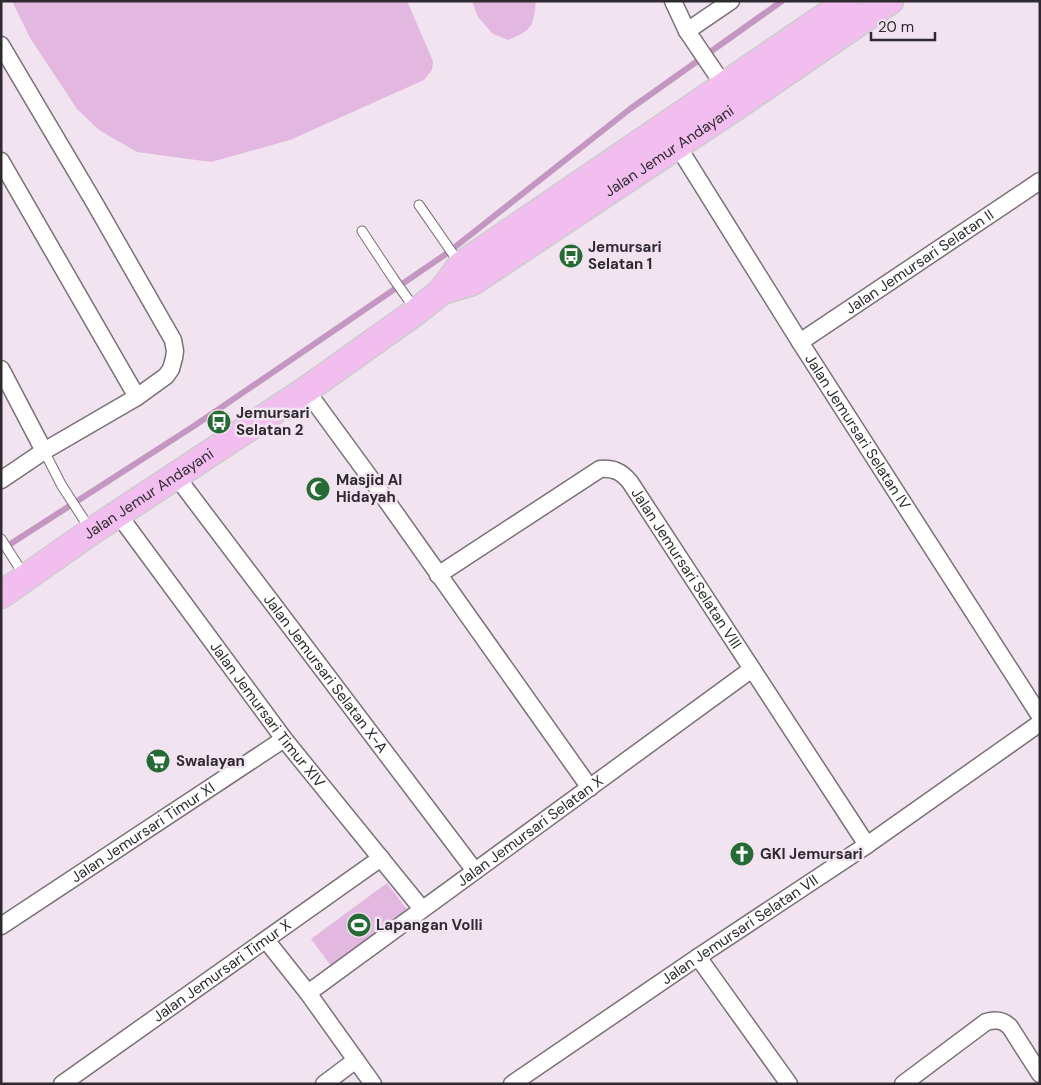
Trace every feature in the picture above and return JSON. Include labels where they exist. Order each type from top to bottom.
[{"type":"main road","name":"Jalan Jemur Andayani","points":[[464,270],[677,145],[733,94],[848,1]]},
{"type":"main road","name":"Jalan Jemur Andayani","points":[[1,594],[306,390],[411,302],[442,291],[464,270],[733,94],[890,1]]},
{"type":"street","points":[[673,1],[733,94]]},
{"type":"street","points":[[690,29],[731,1]]},
{"type":"street","points":[[1,45],[174,340],[175,351],[166,376],[137,397],[44,451],[1,480]]},
{"type":"street","name":"Jalan Jemursari Selatan IV","points":[[677,145],[800,342],[1040,716]]},
{"type":"street","points":[[1,161],[137,397]]},
{"type":"street","name":"Jalan Jemursari Selatan II","points":[[800,342],[1038,188]]},
{"type":"street","points":[[1,369],[44,451]]},
{"type":"street","points":[[306,390],[590,788]]},
{"type":"street","name":"Jalan Jemursari Selatan VIII","points":[[438,574],[600,469],[608,468],[624,475],[867,845]]},
{"type":"street","name":"Jalan Jemursari Selatan X-A","points":[[176,476],[475,871]]},
{"type":"street","name":"Jalan Jemursari Timur XIV","points":[[118,514],[284,739],[422,909]]},
{"type":"street","name":"Jalan Jemursari Selatan X","points":[[308,994],[752,670]]},
{"type":"street","name":"Jalan Jemursari Selatan VII","points":[[523,1081],[698,957],[867,845],[1040,723]]},
{"type":"street","name":"Jalan Jemursari Timur XI","points":[[1,926],[284,739]]},
{"type":"street","name":"Jalan Jemursari Timur X","points":[[62,1084],[381,858]]},
{"type":"street","points":[[266,940],[308,994],[373,1084]]},
{"type":"street","points":[[698,957],[789,1084]]},
{"type":"street","points":[[903,1084],[986,1022],[997,1020],[1006,1023],[1010,1027],[1040,1074]]},
{"type":"street","points":[[324,1084],[356,1060]]},
{"type":"lane","points":[[419,205],[464,270]]},
{"type":"lane","points":[[362,231],[411,302]]},
{"type":"lane","points":[[44,451],[62,486],[92,532]]},
{"type":"lane","points":[[1,539],[26,577]]},
{"type":"shaded area","points":[[12,1],[407,1],[433,61],[432,70],[424,80],[290,140],[211,162],[137,152],[99,130],[77,109],[30,38]]},
{"type":"shaded area","points":[[472,1],[536,1],[534,17],[527,30],[508,40],[493,34],[478,17]]},
{"type":"shaded area","name":"Lapangan Volli","points":[[387,883],[408,911],[332,967],[311,939]]},
{"type":"waterway","points":[[1,550],[194,426],[446,254],[630,109],[782,1]]},
{"type":"place","name":"Jemursari Selatan 1","points":[[571,256]]},
{"type":"place","name":"Jemursari Selatan 2","points":[[219,422]]},
{"type":"place","name":"Masjid Al Hidayah","points":[[318,489]]},
{"type":"place","name":"Swalayan","points":[[158,761]]},
{"type":"place","name":"GKI Jemursari","points":[[742,854]]},
{"type":"place","name":"Lapangan Volli","points":[[359,925]]}]
